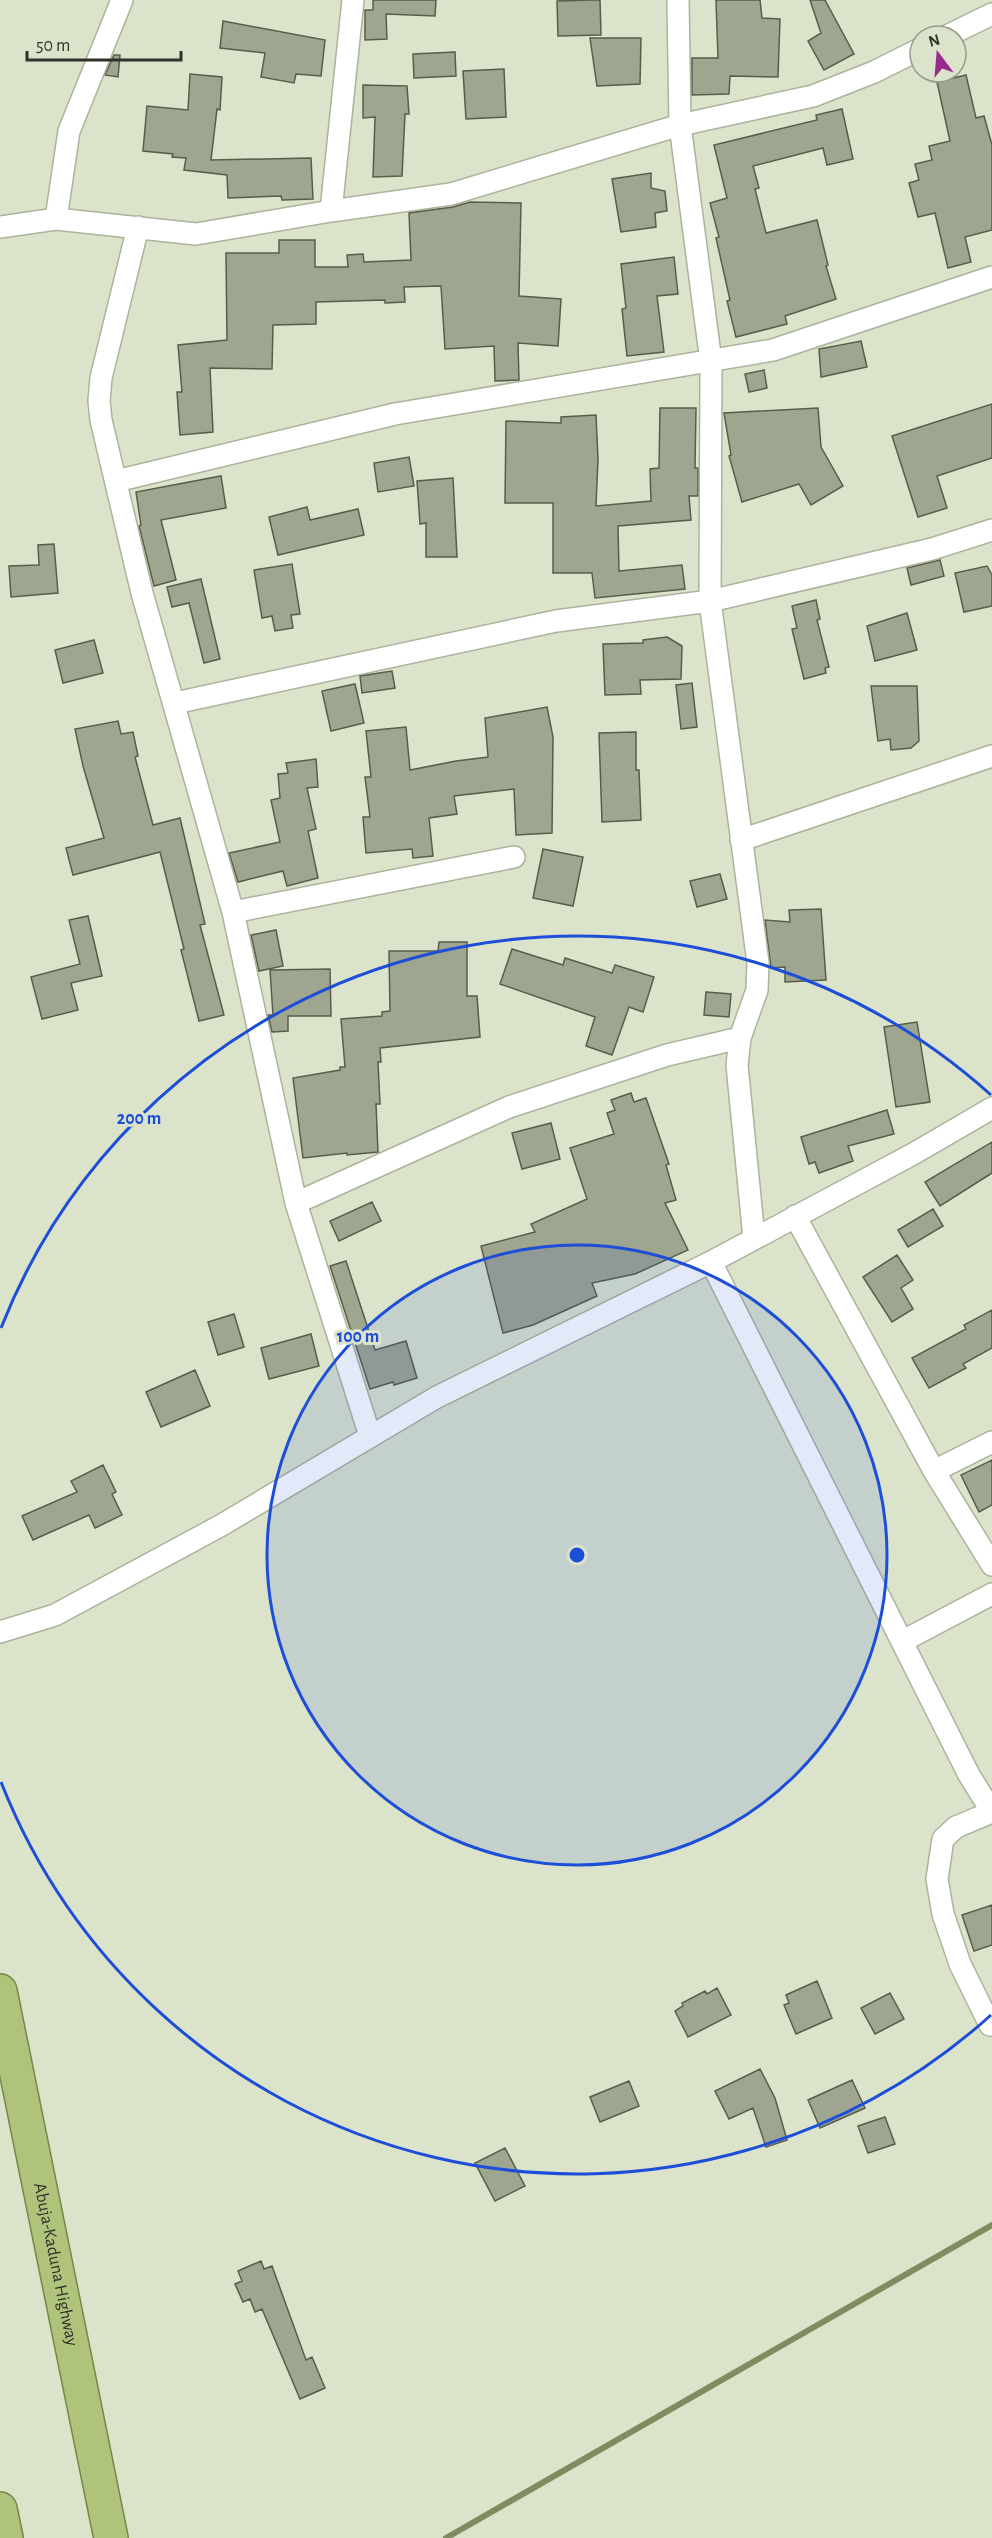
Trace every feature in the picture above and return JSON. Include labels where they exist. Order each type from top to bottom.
[{"type":"highway","name":"Abuja-Kaduna Highway","points":[[0,1991],[111,2538]]},
{"type":"highway","points":[[0,2509],[6,2538]]},
{"type":"street","points":[[56,219],[69,131],[122,0]]},
{"type":"street","points":[[331,211],[353,0]]},
{"type":"street","points":[[678,0],[680,125],[711,362],[710,601],[758,963],[756,990],[740,1038],[737,1065],[754,1238]]},
{"type":"street","points":[[968,26],[992,14]]},
{"type":"street","points":[[0,227],[56,219],[196,234],[331,211],[452,194],[680,125],[813,96],[908,56]]},
{"type":"street","points":[[138,227],[101,378],[99,401],[142,593],[233,912],[296,1203],[370,1436]]},
{"type":"street","points":[[116,481],[395,414],[773,350],[992,277]]},
{"type":"street","points":[[175,703],[556,621],[710,601],[932,549],[992,530]]},
{"type":"street","points":[[741,840],[992,756]]},
{"type":"street","points":[[233,912],[514,857]]},
{"type":"street","points":[[296,1203],[509,1107],[668,1055],[740,1038]]},
{"type":"street","points":[[0,1632],[55,1615],[220,1526],[437,1397],[711,1262],[913,1154],[992,1108]]},
{"type":"street","points":[[795,1216],[934,1471],[992,1565]]},
{"type":"street","points":[[711,1262],[969,1775],[992,1812],[956,1827],[943,1839],[937,1879],[943,1914],[960,1964],[990,2025]]},
{"type":"street","points":[[934,1471],[992,1442]]},
{"type":"street","points":[[903,1641],[992,1594]]},
{"type":"building","points":[[373,0],[436,0],[435,16],[386,14],[387,39],[365,40],[365,10],[373,10]]},
{"type":"building","points":[[600,0],[601,35],[558,36],[557,1]]},
{"type":"building","points":[[716,0],[760,0],[762,18],[780,19],[778,77],[730,76],[729,94],[692,95],[692,58],[718,58]]},
{"type":"building","points":[[810,0],[825,0],[854,54],[824,70],[808,41],[821,33]]},
{"type":"building","points":[[223,21],[325,40],[321,76],[296,74],[294,83],[261,77],[265,53],[220,48]]},
{"type":"building","points":[[590,38],[641,38],[640,84],[597,86]]},
{"type":"building","points":[[455,52],[456,76],[414,78],[413,54]]},
{"type":"building","points":[[114,55],[120,55],[118,77],[105,75]]},
{"type":"building","points":[[504,69],[506,117],[466,119],[463,71]]},
{"type":"building","points":[[190,74],[222,77],[220,110],[217,109],[211,160],[311,158],[313,199],[282,200],[281,196],[228,198],[227,175],[184,170],[186,158],[172,157],[173,154],[143,151],[147,106],[188,110]]},
{"type":"building","points":[[937,84],[968,84],[976,118],[984,116],[992,145],[992,230],[965,237],[971,262],[948,268],[935,213],[918,217],[909,183],[919,180],[915,164],[932,160],[929,146],[950,141]]},
{"type":"building","points":[[363,85],[407,86],[409,114],[405,114],[402,176],[373,177],[375,117],[363,118]]},
{"type":"building","points":[[842,109],[853,159],[827,165],[823,148],[753,166],[759,188],[755,189],[766,233],[817,220],[828,265],[826,266],[836,299],[785,316],[787,324],[736,337],[716,238],[719,237],[710,203],[727,198],[714,145],[817,120],[816,115]]},
{"type":"building","points":[[651,173],[651,188],[665,191],[667,211],[655,213],[656,227],[621,232],[612,179]]},
{"type":"building","points":[[470,202],[521,203],[519,296],[561,299],[558,346],[518,343],[519,380],[495,381],[494,346],[445,349],[441,286],[404,287],[405,302],[385,303],[385,300],[316,302],[316,324],[273,325],[272,369],[210,368],[213,432],[180,435],[177,392],[182,392],[178,345],[227,340],[226,253],[279,253],[279,240],[315,240],[315,267],[348,267],[347,255],[363,254],[364,262],[411,260],[409,213],[453,207]]},
{"type":"building","points":[[674,257],[678,294],[657,296],[664,352],[627,356],[622,309],[626,308],[621,264]]},
{"type":"building","points":[[861,341],[867,367],[821,377],[819,349]]},
{"type":"building","points":[[764,370],[767,388],[749,392],[745,374]]},
{"type":"building","points":[[992,404],[992,458],[937,476],[947,508],[918,517],[892,436]]},
{"type":"building","points":[[660,408],[696,408],[695,468],[698,468],[698,496],[689,496],[691,520],[618,526],[619,571],[682,565],[685,589],[595,598],[592,573],[553,573],[553,503],[505,503],[506,421],[561,423],[561,417],[596,415],[598,459],[596,506],[651,501],[650,469],[659,468]]},
{"type":"building","points":[[818,408],[821,447],[843,486],[811,505],[799,484],[742,502],[729,456],[731,455],[724,413]]},
{"type":"building","points":[[409,457],[414,486],[378,492],[374,463]]},
{"type":"building","points":[[221,476],[226,508],[161,520],[176,580],[154,586],[139,526],[141,525],[136,492]]},
{"type":"building","points":[[453,478],[457,557],[426,557],[426,523],[420,524],[417,481]]},
{"type":"building","points":[[307,507],[310,520],[358,509],[364,535],[278,555],[269,517]]},
{"type":"building","points":[[54,544],[58,593],[11,597],[9,566],[39,565],[38,545]]},
{"type":"building","points":[[940,560],[944,576],[911,585],[907,568]]},
{"type":"building","points":[[292,564],[300,614],[291,615],[293,628],[275,631],[272,616],[262,618],[254,570]]},
{"type":"building","points":[[987,566],[992,575],[992,606],[964,612],[955,573]]},
{"type":"building","points":[[201,579],[220,659],[204,663],[189,603],[172,607],[167,587]]},
{"type":"building","points":[[816,600],[820,619],[817,620],[829,667],[825,668],[826,673],[804,679],[792,629],[797,628],[792,606]]},
{"type":"building","points":[[907,613],[917,650],[875,661],[867,626]]},
{"type":"building","points":[[667,637],[682,646],[681,679],[640,680],[641,694],[605,695],[603,644],[643,643],[643,640]]},
{"type":"building","points":[[94,640],[103,673],[63,683],[55,650]]},
{"type":"building","points":[[392,671],[395,688],[362,693],[360,676]]},
{"type":"building","points":[[692,683],[697,727],[681,729],[676,685]]},
{"type":"building","points":[[355,684],[364,723],[331,731],[322,691]]},
{"type":"building","points":[[871,686],[917,686],[919,741],[911,748],[891,750],[890,739],[878,741]]},
{"type":"building","points":[[547,707],[553,737],[552,833],[516,835],[514,789],[454,796],[457,814],[429,818],[433,856],[413,858],[412,849],[366,853],[363,817],[370,817],[365,777],[371,777],[366,731],[406,727],[410,770],[488,757],[485,718]]},
{"type":"building","points":[[118,721],[121,734],[133,732],[138,756],[135,757],[153,825],[180,818],[205,924],[200,925],[224,1015],[199,1021],[160,852],[73,875],[66,848],[104,838],[75,729]]},
{"type":"building","points":[[636,732],[636,770],[639,770],[641,820],[602,822],[599,733]]},
{"type":"building","points":[[316,759],[318,787],[307,788],[316,829],[308,831],[318,878],[287,886],[283,871],[238,882],[229,853],[280,842],[271,800],[280,798],[278,774],[288,773],[286,763]]},
{"type":"building","points":[[543,849],[583,857],[573,906],[533,898]]},
{"type":"building","points":[[720,874],[727,899],[697,907],[690,881]]},
{"type":"building","points":[[821,909],[826,980],[785,982],[785,967],[771,968],[765,920],[790,922],[789,910]]},
{"type":"building","points":[[88,916],[102,976],[71,983],[78,1010],[42,1019],[31,977],[80,964],[69,920]]},
{"type":"building","points":[[276,930],[283,966],[259,971],[251,935]]},
{"type":"building","points":[[439,942],[467,942],[467,996],[477,996],[480,1037],[380,1048],[381,1062],[378,1062],[380,1104],[376,1104],[378,1152],[303,1158],[293,1078],[340,1070],[340,1067],[345,1067],[341,1019],[382,1016],[382,1012],[390,1011],[389,951],[438,951]]},
{"type":"building","points":[[512,949],[563,965],[565,958],[612,973],[615,965],[654,977],[643,1012],[629,1007],[612,1055],[586,1046],[595,1017],[500,984]]},
{"type":"building","points":[[330,969],[331,1016],[288,1016],[288,1031],[272,1032],[268,1015],[273,1015],[270,970]]},
{"type":"building","points":[[706,992],[731,994],[729,1017],[704,1015]]},
{"type":"building","points":[[917,1022],[930,1102],[896,1107],[884,1027]]},
{"type":"building","points":[[631,1093],[634,1102],[646,1098],[669,1164],[666,1165],[676,1200],[665,1203],[688,1250],[635,1274],[592,1283],[597,1296],[533,1325],[503,1333],[481,1246],[535,1232],[531,1224],[587,1199],[570,1148],[614,1134],[607,1113],[615,1110],[611,1100]]},
{"type":"building","points":[[887,1110],[894,1134],[848,1146],[853,1161],[819,1173],[815,1162],[809,1164],[801,1137]]},
{"type":"building","points":[[551,1123],[560,1159],[522,1169],[512,1133]]},
{"type":"building","points":[[992,1142],[992,1173],[940,1206],[925,1182]]},
{"type":"building","points":[[372,1202],[381,1221],[339,1241],[330,1221]]},
{"type":"building","points":[[933,1209],[943,1226],[908,1247],[898,1230]]},
{"type":"building","points":[[897,1255],[913,1280],[901,1288],[913,1309],[892,1322],[863,1277]]},
{"type":"building","points":[[346,1261],[375,1350],[406,1341],[417,1378],[370,1389],[330,1266]]},
{"type":"building","points":[[992,1310],[992,1348],[963,1364],[966,1368],[929,1388],[912,1358],[966,1329],[964,1325]]},
{"type":"building","points":[[234,1314],[244,1347],[218,1355],[208,1322]]},
{"type":"building","points":[[311,1334],[319,1366],[269,1379],[261,1348]]},
{"type":"building","points":[[195,1370],[210,1406],[161,1427],[146,1392]]},
{"type":"building","points":[[992,1460],[992,1505],[979,1512],[961,1475]]},
{"type":"building","points":[[103,1465],[116,1492],[112,1494],[122,1515],[95,1528],[89,1515],[33,1540],[22,1516],[77,1492],[71,1481]]},
{"type":"building","points":[[992,1905],[992,1945],[974,1951],[962,1915]]},
{"type":"building","points":[[817,1981],[832,2018],[796,2034],[784,2005],[789,2003],[786,1995]]},
{"type":"building","points":[[717,1988],[731,2015],[688,2037],[675,2011],[683,2006],[682,2003],[705,1991],[707,1994]]},
{"type":"building","points":[[890,1993],[904,2019],[875,2034],[861,2008]]},
{"type":"building","points":[[760,2069],[775,2098],[787,2140],[766,2147],[753,2108],[729,2119],[715,2091]]},
{"type":"building","points":[[852,2080],[865,2108],[820,2128],[808,2100]]},
{"type":"building","points":[[629,2081],[639,2106],[600,2122],[590,2097]]},
{"type":"building","points":[[885,2117],[895,2144],[868,2153],[858,2126]]},
{"type":"building","points":[[505,2148],[525,2186],[495,2201],[475,2163]]},
{"type":"building","points":[[261,2261],[264,2269],[272,2266],[306,2360],[312,2357],[325,2388],[300,2399],[262,2309],[255,2312],[250,2299],[243,2302],[235,2284],[242,2281],[238,2271]]},
{"type":"waterway","points":[[446,2538],[992,2225]]}]
